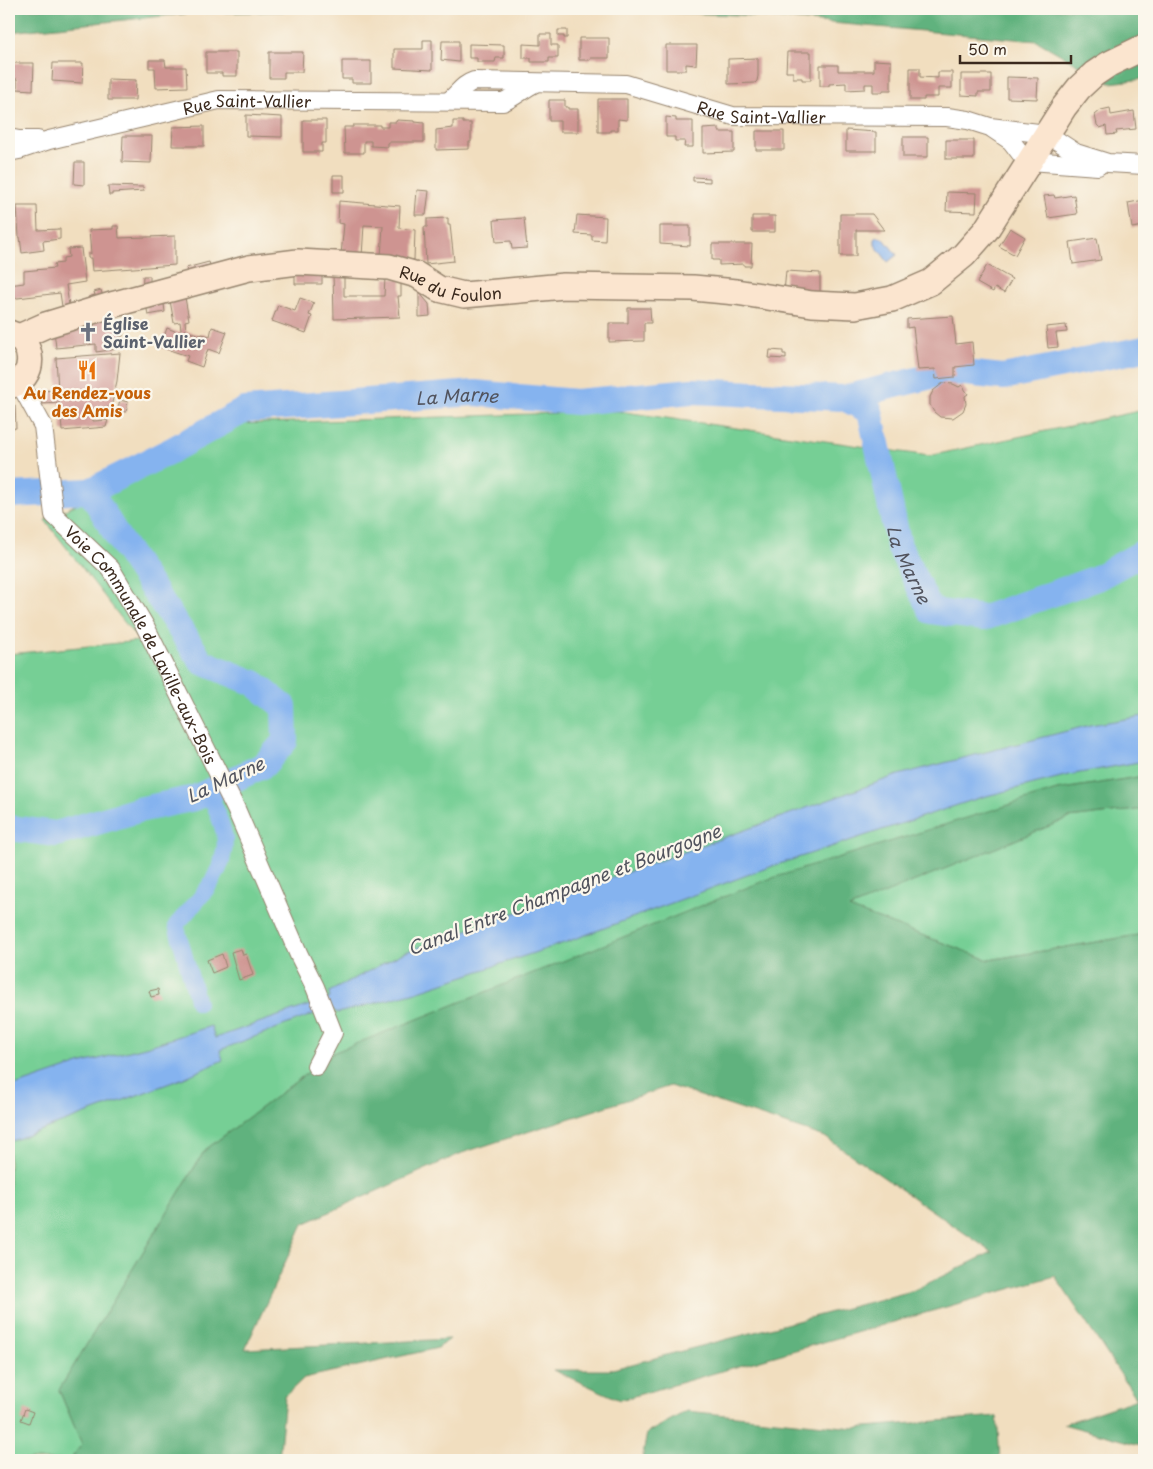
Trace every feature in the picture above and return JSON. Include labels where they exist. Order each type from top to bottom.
[{"type":"street","name":"Rue du Foulon","points":[[14,335],[115,304],[249,268],[298,262],[389,267],[417,275],[439,289],[464,295],[564,286],[692,288],[736,292],[812,304],[855,306],[892,298],[931,282],[964,255],[986,230],[1064,107],[1079,88],[1094,74],[1109,64],[1144,47]]},
{"type":"street","name":"Rue Saint-Vallier","points":[[9,152],[48,140],[219,100],[449,101],[465,84],[474,81],[626,84],[733,116],[947,118],[968,120],[990,127]]},
{"type":"street","points":[[990,127],[1047,134],[1076,153],[1108,162],[1144,165]]},
{"type":"street","points":[[990,127],[1011,141],[1024,158],[1030,161],[1095,167],[1108,162]]},
{"type":"street","name":"Rue Saint-Vallier","points":[[9,138],[48,140]]},
{"type":"street","points":[[14,335],[29,351],[31,360],[26,376],[14,384]]},
{"type":"street","name":"Voie Communale de Laville-aux-Bois","points":[[14,384],[44,426],[54,515],[111,569],[145,626],[236,809],[299,955],[315,987],[333,1033],[316,1066]]},
{"type":"green space","points":[[9,9],[413,9],[192,13],[9,32]]},
{"type":"green space","points":[[567,9],[1144,9],[1144,79],[1110,83],[1037,41],[740,15]]},
{"type":"green space","points":[[1144,410],[1144,776],[1057,790],[335,1052],[205,1150],[59,1390],[82,1444],[70,1460],[9,1460],[9,654],[139,641],[45,520],[236,424],[618,411],[929,456]]},
{"type":"green space","points":[[1144,776],[1144,809],[1069,818],[849,908],[989,960],[1144,934],[1144,1446],[1063,1424],[1137,1399],[1055,1276],[620,1400],[553,1370],[609,1370],[912,1291],[992,1252],[825,1137],[670,1086],[462,1153],[303,1224],[245,1349],[450,1339],[438,1348],[304,1378],[285,1396],[279,1460],[70,1460],[82,1444],[59,1390],[205,1150],[335,1052],[766,880],[1057,790]]},
{"type":"green space","points":[[1144,809],[1144,934],[989,960],[848,908],[1069,818]]},
{"type":"green space","points":[[687,1411],[854,1428],[997,1416],[1000,1460],[642,1460],[647,1433]]},
{"type":"water","points":[[875,238],[884,239],[897,255],[888,262],[875,245]]},
{"type":"water","points":[[1144,716],[1144,761],[1069,775],[979,798],[758,871],[564,943],[416,992],[338,1013],[330,1008],[220,1050],[223,1060],[184,1078],[9,1142],[9,1088],[79,1064],[149,1046],[211,1026],[215,1038],[330,998],[329,992],[403,953],[898,775],[1090,725]]},
{"type":"building","points":[[558,30],[567,30],[567,38],[558,36]]},
{"type":"building","points":[[540,34],[551,34],[551,45],[558,45],[558,58],[549,58],[549,62],[531,62],[531,58],[523,58],[523,44],[540,45]]},
{"type":"building","points":[[579,38],[609,38],[609,58],[579,60]]},
{"type":"building","points":[[423,40],[432,40],[432,70],[394,68],[394,49],[423,49]]},
{"type":"building","points":[[442,41],[459,41],[459,62],[441,60]]},
{"type":"building","points":[[469,44],[504,45],[504,58],[496,58],[495,62],[477,62],[477,58],[469,58]]},
{"type":"building","points":[[666,45],[697,45],[696,65],[686,64],[686,70],[666,70]]},
{"type":"building","points":[[206,52],[237,52],[237,76],[222,76],[222,73],[206,73]]},
{"type":"building","points":[[269,52],[303,52],[302,72],[284,72],[284,78],[269,78]]},
{"type":"building","points":[[787,52],[811,52],[811,80],[793,78],[793,72],[786,72]]},
{"type":"building","points":[[758,58],[758,76],[755,83],[728,84],[728,59]]},
{"type":"building","points":[[149,60],[165,60],[166,67],[186,67],[187,87],[156,88],[155,68],[149,68]]},
{"type":"building","points":[[874,60],[891,61],[891,90],[873,92],[873,84],[865,84],[865,89],[846,90],[846,83],[820,86],[820,65],[838,65],[838,71],[874,71]]},
{"type":"building","points":[[342,61],[371,61],[371,83],[352,83],[352,79],[342,79]]},
{"type":"building","points":[[9,63],[34,63],[33,90],[17,89],[17,79],[9,79]]},
{"type":"building","points":[[53,63],[83,63],[82,83],[52,81]]},
{"type":"building","points":[[910,68],[920,68],[920,77],[938,78],[938,72],[952,72],[952,88],[938,88],[938,97],[910,100]]},
{"type":"building","points":[[961,74],[991,74],[991,92],[978,92],[978,96],[961,95]]},
{"type":"building","points":[[1007,77],[1038,78],[1037,99],[1007,98]]},
{"type":"building","points":[[108,79],[136,80],[135,100],[108,100]]},
{"type":"building","points":[[598,99],[627,99],[627,120],[618,119],[618,130],[598,132]]},
{"type":"building","points":[[549,100],[565,100],[565,107],[568,107],[568,109],[578,109],[578,132],[560,132],[560,121],[549,121]]},
{"type":"building","points":[[1110,108],[1111,115],[1134,111],[1136,129],[1116,131],[1117,134],[1107,135],[1106,126],[1100,128],[1097,125],[1095,115],[1101,110]]},
{"type":"building","points":[[246,115],[282,117],[282,137],[246,136]]},
{"type":"building","points":[[666,117],[676,118],[676,121],[693,121],[693,147],[684,147],[685,141],[675,141],[675,137],[666,137]]},
{"type":"building","points":[[303,120],[326,120],[326,143],[322,143],[322,152],[303,152]]},
{"type":"building","points":[[397,120],[424,123],[424,142],[388,142],[388,147],[371,146],[371,141],[364,141],[364,153],[345,153],[344,127],[380,125],[380,127],[388,127],[388,122],[396,122]]},
{"type":"building","points":[[453,121],[471,123],[469,149],[436,150],[436,130],[453,128]]},
{"type":"building","points":[[204,126],[204,146],[172,146],[173,127]]},
{"type":"building","points":[[719,128],[719,132],[734,132],[734,152],[703,153],[703,129]]},
{"type":"building","points":[[846,130],[876,132],[876,151],[846,151]]},
{"type":"building","points":[[756,131],[784,131],[784,150],[756,150]]},
{"type":"building","points":[[123,136],[152,136],[151,163],[122,162]]},
{"type":"building","points":[[903,137],[928,137],[928,157],[903,157]]},
{"type":"building","points":[[946,140],[974,140],[974,159],[946,159]]},
{"type":"building","points":[[75,162],[84,162],[84,185],[74,184]]},
{"type":"building","points":[[333,175],[344,175],[344,192],[333,192]]},
{"type":"building","points":[[693,177],[710,178],[710,182],[693,181]]},
{"type":"building","points":[[108,186],[143,187],[144,191],[112,193],[112,195],[109,195]]},
{"type":"building","points":[[417,190],[429,191],[426,215],[415,215]]},
{"type":"building","points":[[947,192],[977,193],[976,212],[946,211]]},
{"type":"building","points":[[1054,195],[1055,198],[1074,195],[1077,214],[1048,218],[1044,196]]},
{"type":"building","points":[[1144,200],[1144,226],[1132,228],[1128,203]]},
{"type":"building","points":[[339,201],[400,206],[399,228],[415,230],[414,260],[381,257],[383,226],[364,225],[362,256],[341,255],[344,224],[338,223]]},
{"type":"building","points":[[17,206],[37,206],[38,230],[60,229],[60,239],[43,241],[44,250],[22,253]]},
{"type":"building","points":[[840,214],[872,214],[884,230],[856,230],[856,256],[840,256]]},
{"type":"building","points":[[577,215],[606,217],[605,241],[592,240],[592,235],[575,234]]},
{"type":"building","points":[[752,216],[775,216],[775,232],[752,232]]},
{"type":"building","points":[[448,218],[454,261],[426,264],[424,227],[427,227],[427,219]]},
{"type":"building","points":[[524,218],[527,248],[512,249],[511,241],[496,242],[494,220]]},
{"type":"building","points":[[113,226],[118,226],[119,238],[175,236],[175,265],[92,271],[91,258],[88,258],[88,254],[91,254],[89,230],[113,229]]},
{"type":"building","points":[[660,226],[690,226],[690,246],[660,244]]},
{"type":"building","points":[[1010,228],[1025,237],[1015,255],[999,246]]},
{"type":"building","points":[[1097,238],[1101,260],[1073,264],[1070,242]]},
{"type":"building","points":[[712,244],[752,244],[751,266],[744,266],[744,264],[719,265],[719,260],[712,260]]},
{"type":"building","points":[[81,248],[85,282],[66,285],[70,311],[63,313],[60,293],[9,299],[9,285],[24,283],[24,271],[55,268],[54,264],[63,263],[63,258],[69,257],[68,249]]},
{"type":"building","points":[[209,262],[212,270],[189,277],[186,268]]},
{"type":"building","points":[[987,265],[1012,279],[1004,293],[995,288],[993,292],[977,283]]},
{"type":"building","points":[[295,271],[322,272],[322,284],[295,284]]},
{"type":"building","points":[[786,271],[820,273],[820,295],[784,292]]},
{"type":"building","points":[[333,272],[344,273],[344,296],[384,296],[385,278],[401,279],[401,296],[398,296],[400,317],[334,319]]},
{"type":"building","points":[[143,276],[150,276],[150,288],[142,290]]},
{"type":"building","points":[[101,290],[104,301],[90,305],[88,297],[95,295],[94,292]]},
{"type":"building","points":[[184,292],[189,320],[185,321],[186,331],[210,336],[212,327],[227,332],[219,353],[208,349],[202,367],[186,361],[188,356],[160,347],[167,328],[180,333],[180,322],[174,323],[169,295]]},
{"type":"building","points":[[419,292],[429,304],[430,316],[419,317]]},
{"type":"building","points":[[163,296],[165,312],[148,315],[145,299]]},
{"type":"building","points":[[300,298],[314,303],[309,315],[312,316],[306,333],[272,321],[278,305],[295,311]]},
{"type":"building","points":[[628,308],[650,308],[651,323],[644,323],[644,341],[609,342],[609,323],[628,323]]},
{"type":"building","points":[[953,316],[956,344],[972,342],[974,365],[955,367],[955,377],[936,379],[935,369],[918,370],[913,327],[907,328],[907,319]]},
{"type":"building","name":"Église Saint-Vallier","points":[[107,317],[108,326],[122,328],[123,336],[120,336],[117,340],[120,343],[116,342],[117,349],[96,352],[96,344],[56,348],[54,330],[94,326],[93,318]]},
{"type":"building","points":[[1066,325],[1067,332],[1056,333],[1058,347],[1048,348],[1046,327]]},
{"type":"building","points":[[770,350],[783,351],[783,354],[786,354],[786,359],[769,358]]},
{"type":"building","name":"Au Rendez-vous des Amis","points":[[120,353],[117,381],[111,407],[92,409],[93,421],[108,420],[106,427],[62,431],[60,403],[42,404],[40,391],[58,390],[56,358]]},
{"type":"building","points":[[943,383],[959,387],[962,385],[968,394],[965,396],[966,404],[963,411],[953,418],[940,417],[930,405],[930,397],[933,391]]},
{"type":"building","points":[[120,400],[128,402],[126,412],[117,411]]},
{"type":"building","points":[[9,405],[15,405],[16,428],[9,429]]},
{"type":"building","points":[[241,949],[243,955],[246,954],[253,975],[239,980],[231,952]]},
{"type":"building","points":[[222,954],[226,967],[212,973],[207,960]]},
{"type":"building","points":[[158,989],[159,995],[151,997],[149,991]]},
{"type":"building","points":[[25,1409],[33,1412],[29,1423],[21,1420]]},
{"type":"waterway","name":"La Marne","points":[[955,372],[1003,377],[1144,349]]},
{"type":"waterway","name":"La Marne","points":[[844,398],[936,375]]},
{"type":"waterway","name":"La Marne","points":[[9,828],[56,834],[138,810],[195,798],[264,765],[285,741],[284,707],[254,683],[202,662],[119,539],[90,491],[170,451],[245,410],[475,393],[576,402],[692,391],[844,398],[870,411],[899,546],[931,611],[984,618],[1097,578],[1144,552]]},
{"type":"waterway","name":"La Marne","points":[[9,495],[90,491]]},
{"type":"waterway","points":[[198,1003],[176,925],[209,886],[221,864],[224,852],[224,834],[209,791]]},
{"type":"place","name":"Église Saint-Vallier","points":[[88,332]]},
{"type":"place","name":"Au Rendez-vous des Amis","points":[[87,370]]},
{"type":"water label","name":"Canal Entre Champagne et Bourgogne","points":[[564,889]]}]
